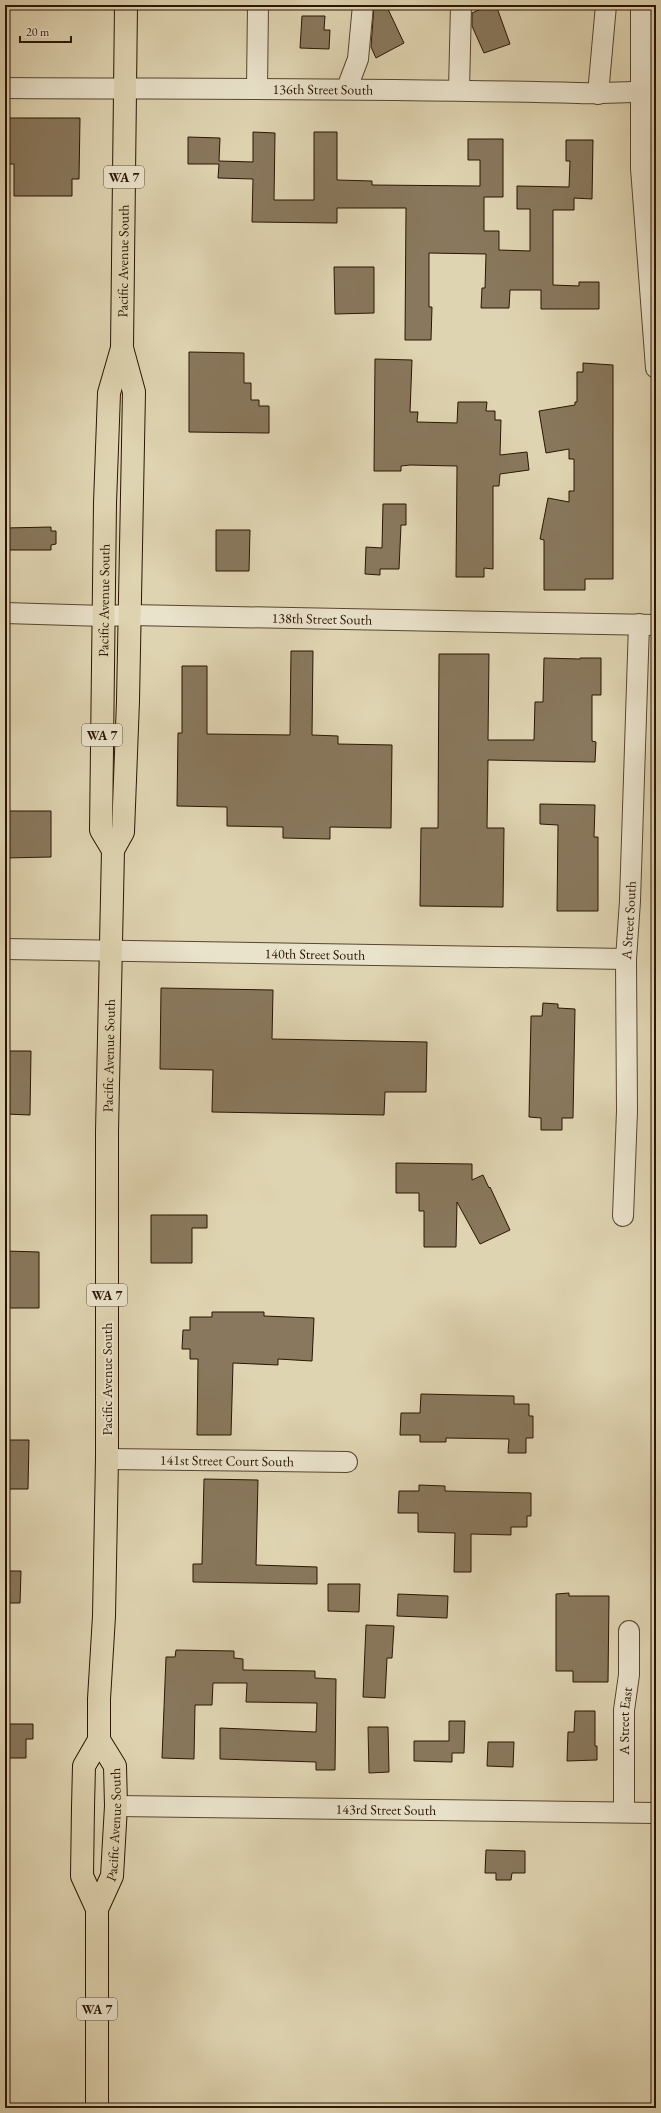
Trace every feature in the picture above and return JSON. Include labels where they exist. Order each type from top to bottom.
[{"type":"main road","name":"Pacific Avenue South","points":[[113,850],[101,830],[104,616],[109,393],[122,348],[126,5]]},
{"type":"main road","name":"Pacific Avenue South","points":[[97,2108],[97,1909],[82,1876],[84,1766],[99,1740],[99,1691],[104,1616],[107,1131],[113,850],[123,832],[130,615],[134,392],[122,348]]},
{"type":"main road","name":"Pacific Avenue South","points":[[97,1909],[112,1876],[116,1806],[115,1766],[99,1740]]},
{"type":"street","points":[[257,88],[258,5]]},
{"type":"street","points":[[347,88],[358,59],[363,5]]},
{"type":"street","points":[[458,90],[460,5]]},
{"type":"street","points":[[598,94],[606,5]]},
{"type":"street","points":[[641,5],[649,92],[641,168],[656,368]]},
{"type":"street","name":"136th Street South","points":[[5,88],[257,88],[291,90],[347,88],[598,94],[649,92]]},
{"type":"street","name":"138th Street South","points":[[5,613],[104,616],[130,615],[648,624]]},
{"type":"street","name":"A Street South","points":[[623,1216],[627,1111],[626,959],[648,624]]},
{"type":"street","name":"140th Street South","points":[[5,949],[626,959]]},
{"type":"street","name":"141st Street Court South","points":[[106,1459],[347,1462]]},
{"type":"street","name":"A Street East","points":[[624,1812],[624,1710],[629,1675],[629,1631]]},
{"type":"street","name":"143rd Street South","points":[[116,1806],[656,1813]]},
{"type":"building","points":[[374,5],[386,5],[404,43],[376,58],[371,47]]},
{"type":"building","points":[[479,5],[496,5],[510,44],[484,53],[472,26],[472,13],[481,9]]},
{"type":"building","points":[[302,16],[325,16],[324,30],[330,30],[329,49],[300,48]]},
{"type":"building","points":[[5,118],[80,118],[79,179],[72,179],[72,196],[14,196],[14,164],[8,164],[8,139],[5,139]]},
{"type":"building","points":[[253,132],[275,133],[274,200],[314,200],[314,132],[337,132],[337,180],[372,181],[372,185],[480,186],[480,160],[468,160],[468,139],[503,139],[503,197],[484,197],[484,231],[499,231],[499,250],[530,251],[530,209],[517,209],[517,186],[569,187],[570,161],[566,161],[566,140],[593,140],[592,199],[574,198],[574,210],[553,210],[553,285],[579,286],[579,282],[599,282],[599,309],[541,309],[541,290],[510,290],[509,308],[481,308],[482,288],[485,288],[486,254],[429,253],[429,307],[432,307],[431,340],[405,340],[406,208],[337,208],[337,223],[252,222],[253,179],[218,178],[219,164],[188,164],[188,137],[220,138],[219,161],[253,162]]},
{"type":"building","points":[[334,267],[374,267],[374,313],[335,314]]},
{"type":"building","points":[[189,352],[244,353],[244,383],[251,383],[251,400],[259,400],[259,406],[269,406],[269,433],[189,432]]},
{"type":"building","points":[[375,359],[412,360],[410,412],[418,412],[417,422],[457,423],[458,402],[487,402],[486,411],[495,411],[495,420],[501,420],[500,455],[527,452],[529,470],[500,474],[499,486],[493,486],[493,569],[484,568],[484,577],[456,577],[457,466],[410,465],[401,466],[401,471],[374,471]]},
{"type":"building","points":[[583,363],[613,365],[613,579],[585,579],[585,590],[544,590],[544,540],[540,539],[548,498],[569,502],[569,491],[574,491],[574,459],[569,459],[569,449],[546,453],[539,411],[575,405],[575,402],[577,402],[577,372],[583,372]]},
{"type":"building","points":[[383,504],[406,504],[406,525],[401,525],[399,569],[380,569],[380,575],[365,574],[366,547],[382,548]]},
{"type":"building","points":[[51,527],[51,531],[56,531],[56,544],[51,545],[51,550],[5,550],[5,528]]},
{"type":"building","points":[[216,530],[250,530],[249,571],[216,571]]},
{"type":"building","points":[[291,651],[313,651],[312,735],[338,736],[338,744],[392,745],[391,828],[330,827],[330,839],[283,838],[283,827],[227,826],[227,807],[177,806],[178,733],[182,733],[182,666],[207,666],[207,734],[290,735]]},
{"type":"building","points":[[439,654],[489,654],[488,740],[534,740],[535,702],[543,702],[544,658],[601,658],[601,695],[592,695],[592,741],[596,742],[595,762],[488,760],[487,828],[504,828],[503,907],[420,906],[421,828],[438,828]]},
{"type":"building","points":[[540,804],[595,805],[594,837],[598,837],[598,911],[557,911],[558,825],[540,824]]},
{"type":"building","points":[[5,811],[51,811],[51,857],[5,858]]},
{"type":"building","points":[[161,988],[273,990],[272,1039],[427,1042],[426,1092],[385,1092],[384,1115],[212,1112],[213,1070],[160,1069]]},
{"type":"building","points":[[543,1003],[558,1004],[558,1008],[575,1009],[573,1118],[562,1118],[562,1130],[541,1130],[541,1118],[529,1117],[531,1016],[542,1016]]},
{"type":"building","points":[[5,1051],[31,1051],[30,1115],[5,1114]]},
{"type":"building","points":[[396,1163],[472,1164],[472,1180],[483,1175],[510,1230],[480,1244],[457,1202],[456,1247],[424,1247],[424,1211],[419,1211],[419,1193],[396,1193]]},
{"type":"building","points":[[151,1215],[207,1215],[207,1228],[192,1228],[192,1263],[151,1263]]},
{"type":"building","points":[[5,1251],[39,1252],[39,1308],[5,1308]]},
{"type":"building","points":[[212,1312],[264,1312],[264,1316],[314,1318],[312,1361],[278,1359],[278,1365],[233,1363],[231,1435],[197,1435],[198,1359],[190,1359],[190,1349],[182,1349],[183,1330],[190,1330],[190,1317],[212,1317]]},
{"type":"building","points":[[421,1394],[514,1396],[514,1404],[529,1404],[529,1416],[533,1416],[533,1438],[526,1438],[526,1453],[508,1453],[509,1439],[446,1438],[446,1442],[420,1442],[420,1435],[400,1435],[401,1413],[420,1413]]},
{"type":"building","points":[[5,1440],[29,1440],[28,1489],[5,1489]]},
{"type":"building","points":[[204,1479],[258,1480],[256,1565],[317,1567],[317,1584],[193,1582],[193,1564],[202,1564]]},
{"type":"building","points":[[419,1485],[445,1486],[445,1491],[531,1493],[531,1516],[527,1516],[527,1527],[511,1527],[511,1535],[471,1534],[471,1572],[454,1572],[455,1533],[418,1532],[418,1513],[398,1513],[399,1491],[419,1491]]},
{"type":"building","points":[[5,1571],[21,1571],[20,1603],[5,1603]]},
{"type":"building","points":[[328,1584],[360,1584],[359,1612],[328,1611]]},
{"type":"building","points":[[569,1593],[569,1596],[609,1596],[608,1682],[573,1682],[573,1671],[556,1671],[556,1594]]},
{"type":"building","points":[[398,1594],[448,1596],[447,1618],[397,1616]]},
{"type":"building","points":[[366,1625],[394,1626],[392,1658],[387,1658],[385,1698],[363,1697]]},
{"type":"building","points":[[176,1650],[234,1651],[234,1658],[243,1659],[243,1670],[315,1671],[315,1678],[336,1679],[335,1770],[316,1770],[316,1762],[220,1759],[220,1728],[316,1732],[317,1703],[246,1702],[247,1683],[213,1683],[212,1705],[195,1705],[194,1759],[162,1758],[166,1657],[175,1657]]},
{"type":"building","points":[[575,1711],[595,1711],[595,1746],[597,1746],[597,1760],[567,1761],[568,1732],[574,1732]]},
{"type":"building","points":[[449,1721],[465,1721],[464,1753],[452,1753],[452,1762],[414,1761],[414,1741],[449,1741]]},
{"type":"building","points":[[5,1724],[33,1724],[33,1739],[26,1739],[26,1758],[5,1758]]},
{"type":"building","points":[[368,1727],[388,1727],[389,1772],[369,1773]]},
{"type":"building","points":[[488,1742],[514,1742],[513,1767],[487,1766]]},
{"type":"building","points":[[486,1850],[525,1851],[525,1873],[512,1873],[511,1880],[496,1880],[496,1873],[485,1873]]}]
